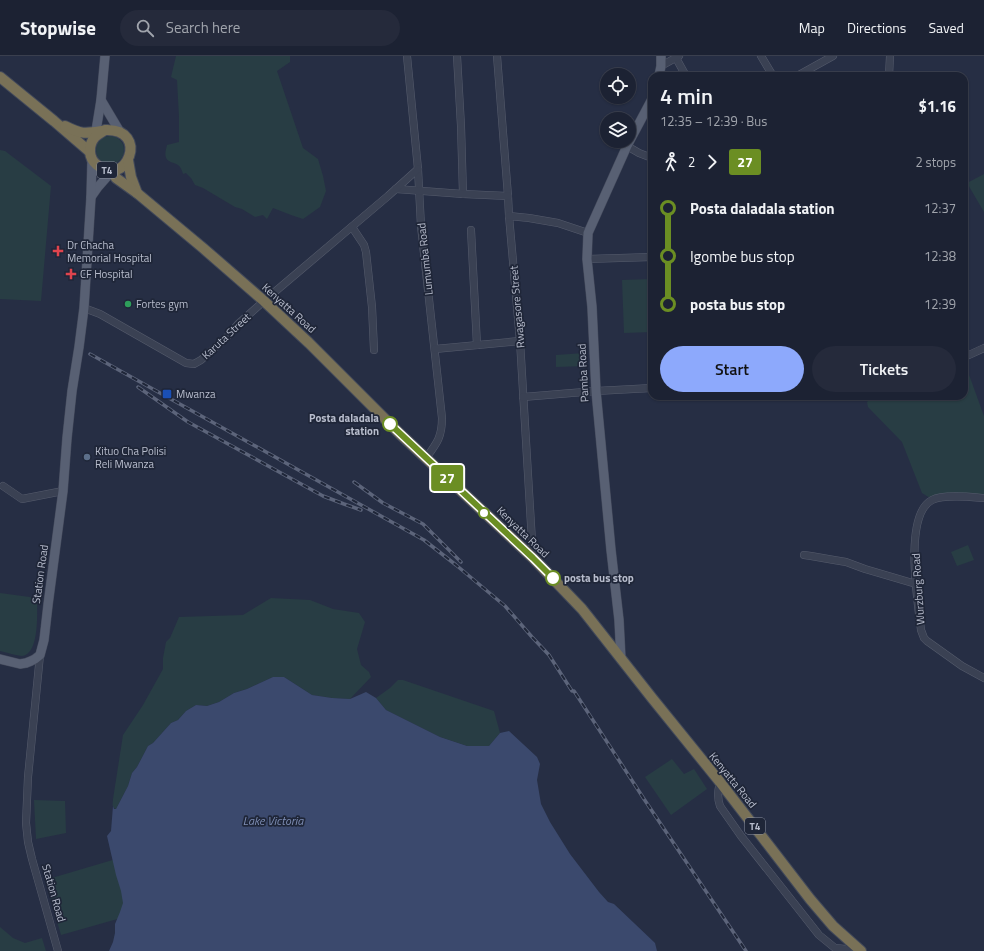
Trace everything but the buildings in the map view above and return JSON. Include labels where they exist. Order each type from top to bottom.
[{"type":"highway","name":"T4","points":[[0,77],[54,121],[91,155]]},
{"type":"highway","name":"T4","points":[[54,121],[78,132],[98,133],[114,130],[120,132],[129,141],[131,147],[128,160],[124,165],[112,171],[100,168],[95,164],[91,155],[90,146],[98,133]]},
{"type":"highway","name":"T4","points":[[128,160],[131,177],[137,193]]},
{"type":"highway","name":"Kenyatta Road","points":[[112,171],[116,178],[168,218],[309,342],[399,433],[533,558],[582,609],[720,782],[810,899],[833,926],[858,948]]},
{"type":"main road","points":[[98,133],[105,56]]},
{"type":"main road","points":[[660,72],[661,56]]},
{"type":"main road","points":[[101,100],[120,132]]},
{"type":"main road","name":"Pamba Road","points":[[636,129],[648,107]]},
{"type":"main road","name":"Pamba Road","points":[[621,659],[596,391],[592,307],[587,259],[588,233],[626,148]]},
{"type":"main road","name":"Station Road","points":[[40,655],[44,640],[63,491],[69,415],[80,347],[84,308],[91,197],[91,155]]},
{"type":"main road","points":[[91,197],[112,171]]},
{"type":"main road","points":[[0,659],[20,664],[31,661],[40,655]]},
{"type":"street","name":"Lumumba Road","points":[[407,56],[418,169],[422,233],[441,403],[442,429],[439,439],[426,458]]},
{"type":"street","points":[[456,56],[461,126],[463,194]]},
{"type":"street","name":"Rwagasore Street","points":[[496,56],[520,341],[533,558]]},
{"type":"street","points":[[762,56],[771,72]]},
{"type":"street","points":[[804,72],[833,56]]},
{"type":"street","points":[[889,72],[890,56]]},
{"type":"street","points":[[661,66],[678,57],[684,72]]},
{"type":"street","points":[[630,148],[648,156]]},
{"type":"street","name":"Karuta Street","points":[[84,308],[100,314],[186,363],[194,364],[201,360],[264,301],[418,169]]},
{"type":"street","points":[[396,188],[463,194],[508,196]]},
{"type":"street","points":[[509,216],[558,223],[588,233]]},
{"type":"street","points":[[352,227],[362,241],[366,252],[372,307],[374,350]]},
{"type":"street","points":[[471,230],[477,345]]},
{"type":"street","points":[[587,259],[648,257]]},
{"type":"street","points":[[434,349],[520,341]]},
{"type":"street","points":[[968,355],[984,348]]},
{"type":"street","points":[[523,397],[648,388]]},
{"type":"street","points":[[3,486],[22,499],[63,491]]},
{"type":"street","name":"Wurzburg Road","points":[[984,498],[943,497],[934,499],[927,504],[919,518],[914,553],[921,630],[925,639],[962,666],[984,678]]},
{"type":"street","points":[[804,555],[846,562],[916,584]]},
{"type":"street","name":"Station Road","points":[[40,655],[28,777],[26,823],[32,859],[58,951]]},
{"type":"street","points":[[720,782],[718,800],[720,806],[819,935],[835,948],[858,948]]},
{"type":"shaded area","points":[[176,56],[290,56],[290,62],[277,71],[303,148],[318,159],[326,191],[320,207],[303,219],[273,208],[267,219],[263,215],[255,217],[195,185],[186,173],[183,174],[177,164],[167,160],[165,154],[167,145],[179,142],[177,80],[171,77]]},
{"type":"shaded area","points":[[110,136],[120,140],[124,150],[120,160],[110,164],[100,160],[96,150],[100,140]]},
{"type":"shaded area","points":[[0,150],[5,151],[51,186],[41,301],[0,299]]},
{"type":"shaded area","points":[[984,174],[984,212],[968,185],[968,182]]},
{"type":"shaded area","points":[[648,279],[648,332],[624,333],[622,280]]},
{"type":"shaded area","points":[[584,353],[585,366],[556,367],[556,355]]},
{"type":"shaded area","points":[[968,372],[984,416],[984,497],[930,498],[922,493],[902,442],[868,407],[867,402],[869,400],[968,400]]},
{"type":"shaded area","points":[[968,545],[974,560],[957,566],[951,552]]},
{"type":"shaded area","points":[[0,593],[37,598],[35,640],[28,653],[22,656],[0,651]]},
{"type":"shaded area","points":[[271,598],[310,600],[333,609],[359,613],[365,622],[357,649],[361,665],[369,672],[371,677],[350,699],[312,695],[284,677],[273,677],[247,689],[234,693],[219,702],[207,706],[196,705],[186,711],[178,720],[171,723],[153,743],[148,746],[137,767],[132,773],[128,786],[116,809],[114,808],[113,799],[123,735],[143,705],[163,669],[163,658],[166,642],[170,638],[179,617],[243,615]]},
{"type":"shaded area","points":[[398,680],[403,680],[494,711],[500,733],[489,746],[467,746],[440,737],[386,710],[376,698]]},
{"type":"shaded area","points":[[672,759],[684,774],[694,769],[707,789],[671,815],[645,777]]},
{"type":"shaded area","points":[[34,800],[65,801],[66,833],[36,839]]},
{"type":"shaded area","points":[[116,859],[128,916],[61,935],[45,880]]},
{"type":"shaded area","points":[[0,927],[13,938],[25,943],[42,938],[46,951],[0,951]]},
{"type":"water","name":"Lake Victoria","points":[[273,677],[284,677],[312,695],[350,699],[366,692],[376,698],[386,710],[440,737],[467,746],[489,746],[500,733],[509,731],[537,757],[540,764],[537,780],[541,804],[550,822],[570,854],[608,902],[614,904],[655,943],[657,951],[109,951],[115,933],[115,924],[123,903],[107,836],[111,831],[113,806],[114,809],[116,809],[128,786],[132,773],[137,767],[148,746],[153,743],[171,723],[178,720],[186,711],[196,705],[207,706],[219,702],[234,693],[247,689]]},
{"type":"railway","points":[[90,354],[424,540],[505,606],[549,655],[746,951]]},
{"type":"railway","points":[[138,387],[188,422],[323,496],[361,510]]},
{"type":"railway","points":[[354,482],[383,503],[423,524],[461,562]]},
{"type":"bus line","name":"27","points":[[390,424],[553,578]]},
{"type":"place","name":"Dr Chacha Memorial Hospital","points":[[58,251]]},
{"type":"place","name":"CF Hospital","points":[[71,274]]},
{"type":"place","name":"Fortes gym","points":[[128,304]]},
{"type":"place","name":"Mwanza","points":[[167,394]]},
{"type":"place","name":"Posta daladala station","points":[[390,424]]},
{"type":"place","name":"Kituo Cha Polisi Reli Mwanza","points":[[87,457]]},
{"type":"place","name":"posta bus stop","points":[[553,578]]}]
